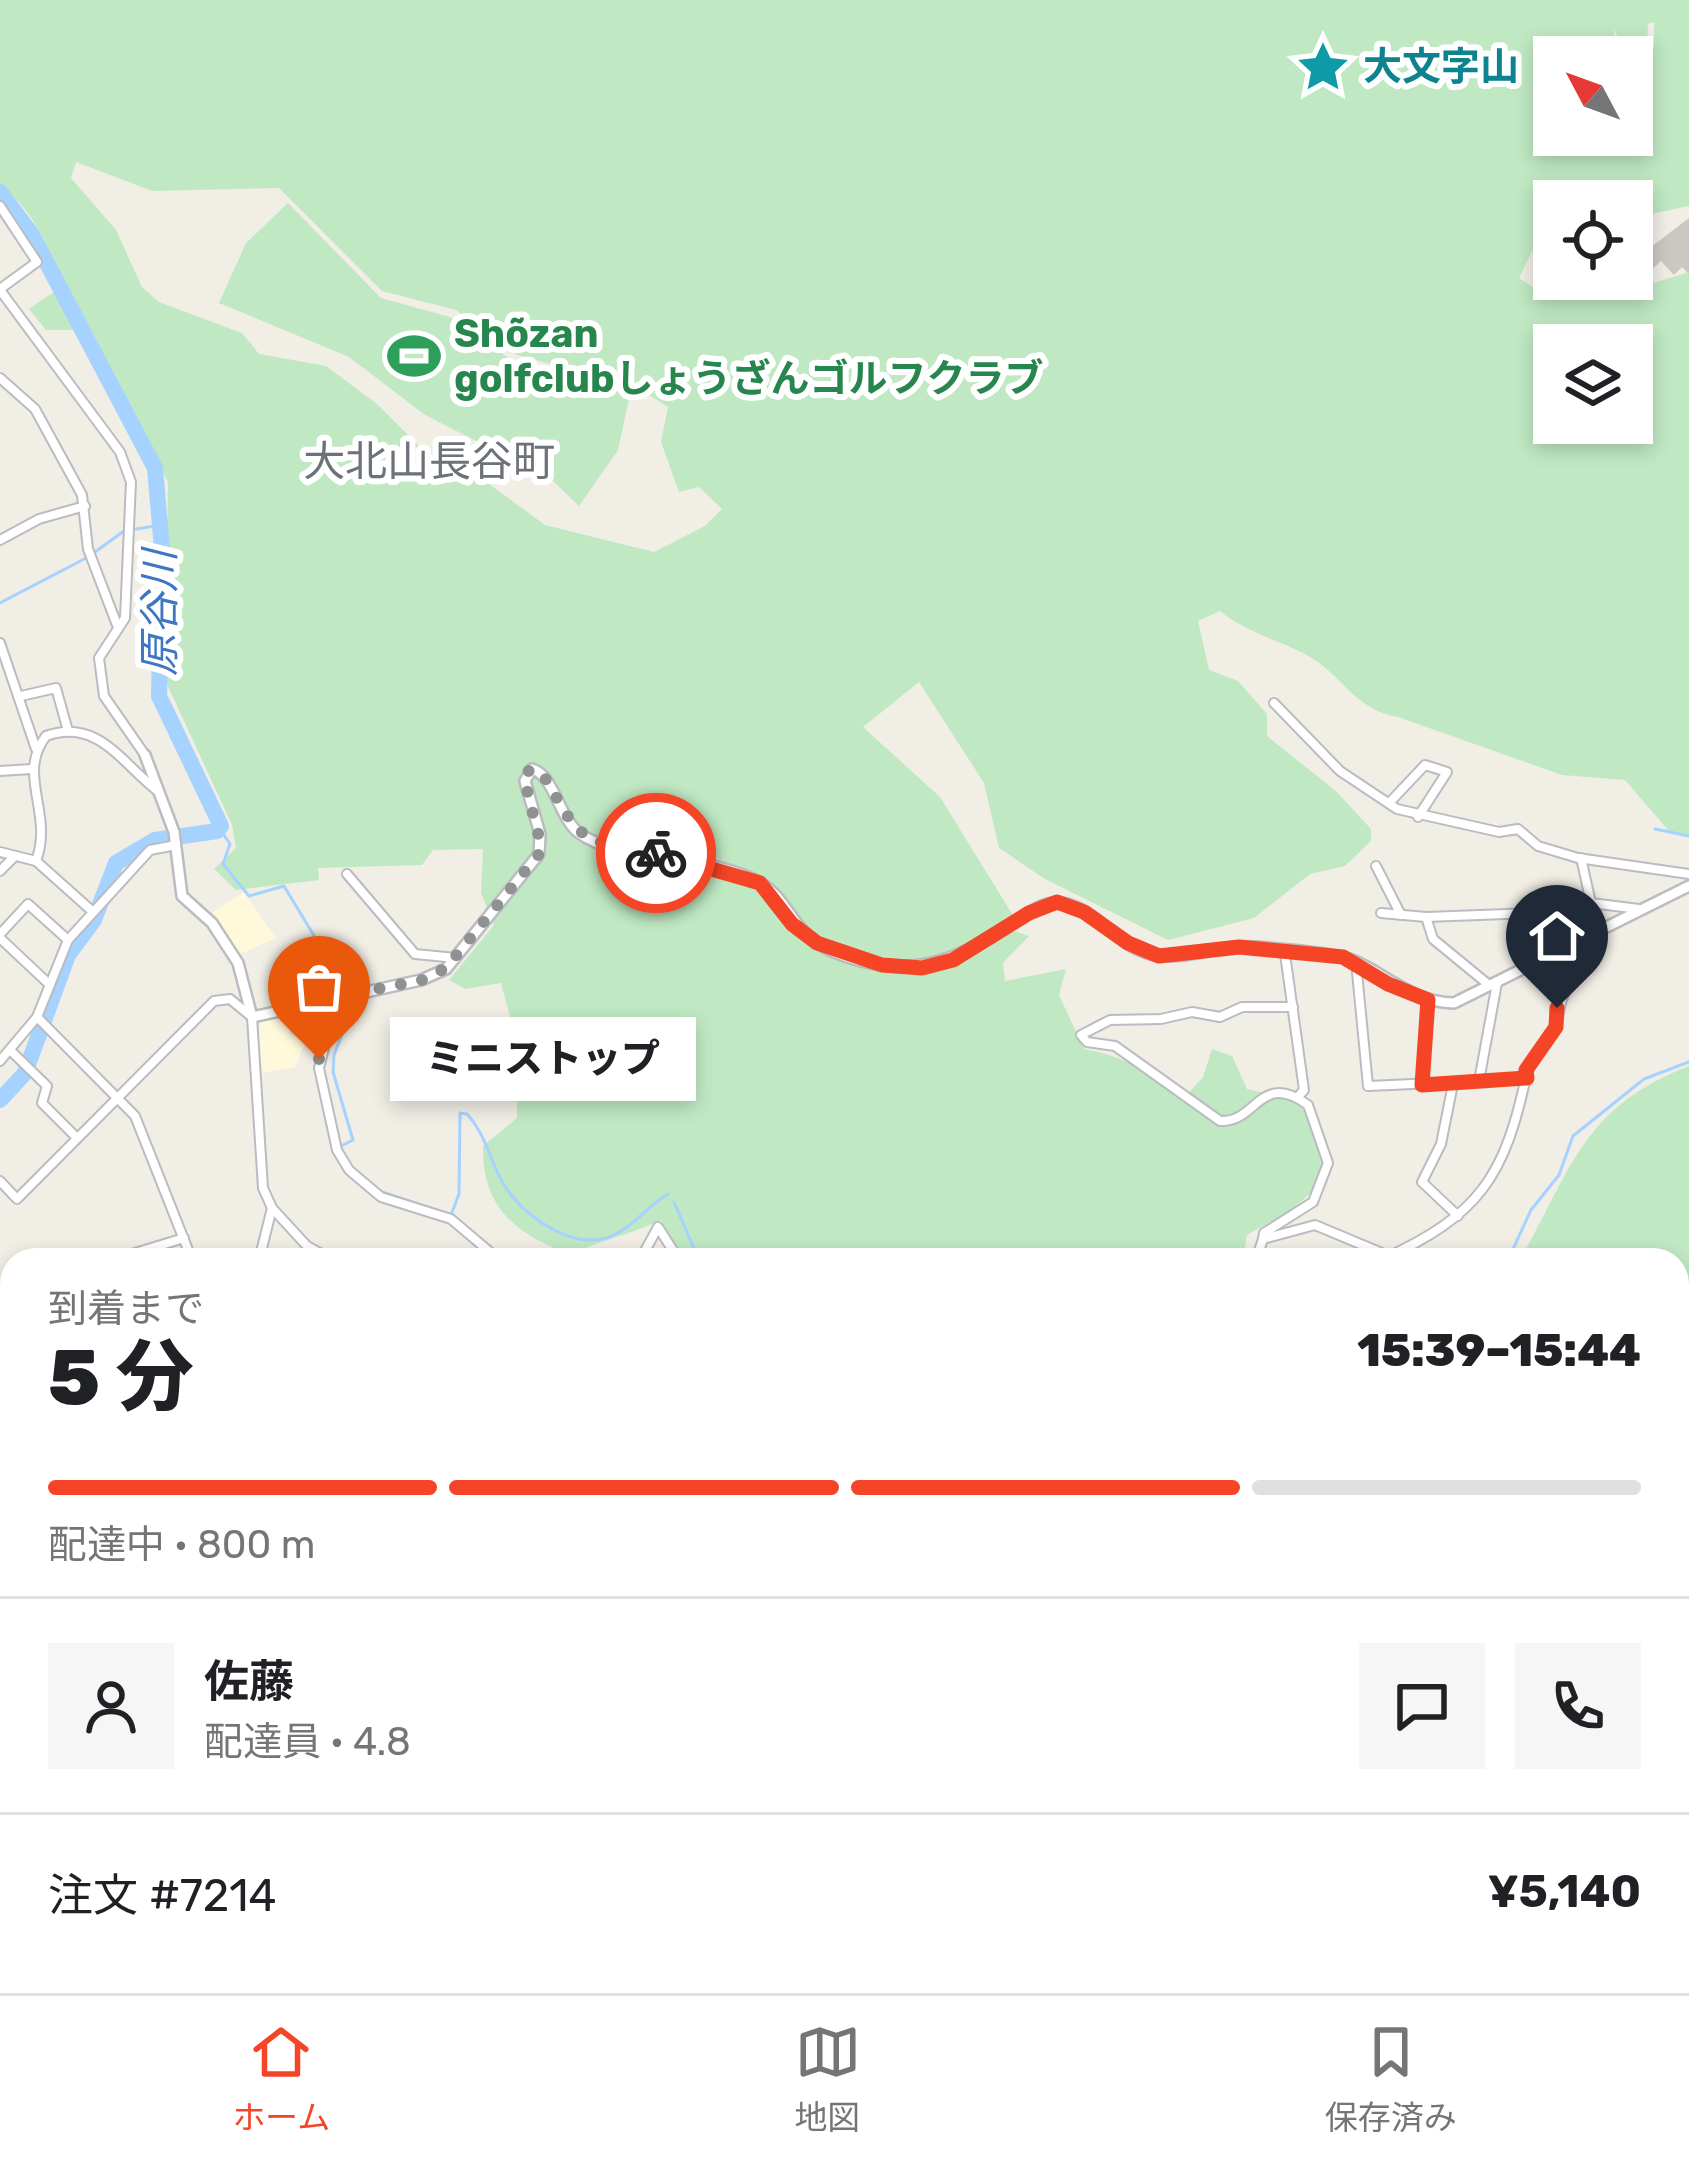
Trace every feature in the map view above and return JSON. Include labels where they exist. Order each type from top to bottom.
[{"type":"street","points":[[0,206],[37,262],[0,290],[120,452],[131,482],[125,618],[99,658],[104,696],[145,755],[161,793],[174,832],[182,896],[212,923],[238,963],[252,1017],[263,1188],[272,1208],[311,1248]]},
{"type":"street","points":[[0,378],[35,409],[86,506],[88,549],[117,625]]},
{"type":"street","points":[[0,540],[39,519],[86,506]]},
{"type":"street","points":[[0,643],[36,749]]},
{"type":"street","points":[[21,696],[56,688],[68,731]]},
{"type":"street","points":[[1274,704],[1340,771],[1418,817],[1499,832],[1518,829],[1538,846],[1580,858],[1689,874]]},
{"type":"street","points":[[37,861],[46,835],[32,769],[36,749],[46,736],[68,731],[99,738],[161,793]]},
{"type":"street","points":[[1390,801],[1425,765],[1447,772],[1418,817]]},
{"type":"street","points":[[0,771],[32,769]]},
{"type":"street","points":[[252,1017],[422,980],[457,958],[539,854],[540,834],[525,781],[532,769],[544,775],[571,825],[590,839],[676,856],[760,883],[802,933],[856,959],[902,969],[939,964],[1057,902],[1084,912],[1128,943],[1159,956],[1239,947],[1356,962],[1388,984],[1428,1000],[1454,1004],[1689,886]]},
{"type":"street","points":[[0,1061],[37,1017],[68,940],[150,850],[176,845]]},
{"type":"street","points":[[0,852],[37,861],[92,911]]},
{"type":"street","points":[[0,871],[15,856]]},
{"type":"street","points":[[1580,858],[1591,903],[1641,910]]},
{"type":"street","points":[[1376,866],[1401,915]]},
{"type":"street","points":[[346,874],[415,954],[457,958]]},
{"type":"street","points":[[40,892],[0,936],[50,986]]},
{"type":"street","points":[[28,904],[68,940]]},
{"type":"street","points":[[1381,913],[1426,917],[1560,912],[1570,948]]},
{"type":"street","points":[[1426,917],[1433,939],[1494,985]]},
{"type":"street","points":[[1285,954],[1304,1090],[1297,1098]]},
{"type":"street","points":[[1402,1248],[1479,1199],[1504,1153],[1526,1070],[1556,1027],[1559,998],[1577,977],[1574,968],[1554,957]]},
{"type":"street","points":[[1356,962],[1368,1086],[1527,1078]]},
{"type":"street","points":[[1479,1082],[1494,985]]},
{"type":"street","points":[[337,997],[319,1068],[337,1150],[364,1186],[393,1203],[452,1219],[483,1248]]},
{"type":"street","points":[[0,1181],[17,1199],[214,1001],[230,999],[252,1017]]},
{"type":"street","points":[[1422,1085],[1428,1000]]},
{"type":"street","points":[[1260,1248],[1264,1233],[1313,1202],[1328,1163],[1315,1120],[1297,1098],[1269,1094],[1239,1117],[1220,1120],[1115,1046],[1087,1042],[1082,1034],[1110,1020],[1192,1012],[1220,1017],[1242,1007],[1293,1007]]},
{"type":"street","points":[[37,1017],[118,1097],[145,1134],[188,1248]]},
{"type":"street","points":[[10,1050],[47,1086],[42,1103],[77,1138]]},
{"type":"street","points":[[1454,1083],[1441,1144],[1422,1182],[1458,1216]]},
{"type":"street","points":[[263,1248],[272,1208]]},
{"type":"street","points":[[1263,1239],[1315,1225],[1364,1248]]},
{"type":"street","points":[[647,1248],[658,1227],[672,1248]]},
{"type":"street","points":[[151,1248],[184,1238]]},
{"type":"shaded area","points":[[244,892],[276,938],[240,954],[213,912]]},
{"type":"shaded area","points":[[298,1012],[289,1034],[306,1041],[295,1067],[257,1074],[260,1021]]},
{"type":"green space","points":[[0,0],[1689,0],[1689,206],[1653,214],[1653,180],[1533,180],[1533,251],[1519,278],[1533,287],[1533,300],[1653,300],[1653,283],[1689,272],[1689,836],[1669,831],[1625,780],[1562,775],[1382,713],[1358,699],[1318,662],[1220,611],[1198,621],[1209,670],[1238,681],[1267,714],[1267,736],[1337,792],[1371,829],[1371,841],[1345,866],[1310,874],[1254,918],[1168,940],[1045,879],[999,848],[984,783],[919,682],[863,727],[940,797],[1014,917],[1012,930],[1029,936],[1003,963],[1005,981],[1066,969],[1059,995],[1084,1049],[1126,1061],[1186,1096],[1203,1077],[1212,1049],[1232,1056],[1247,1089],[1293,1101],[1314,1125],[1324,1157],[1315,1187],[1288,1211],[1247,1235],[1245,1248],[676,1248],[661,1220],[586,1248],[556,1248],[506,1216],[484,1168],[483,1146],[517,1118],[517,1043],[501,983],[465,989],[449,980],[494,925],[481,893],[483,849],[433,850],[422,865],[318,868],[319,880],[236,890],[214,869],[236,848],[232,825],[165,680],[168,482],[91,330],[46,330],[29,309],[55,291],[51,261],[32,219],[0,185]],"holes":[[[76,162],[152,191],[279,188],[382,291],[456,310],[517,355],[638,388],[668,407],[661,442],[679,492],[699,487],[722,509],[705,526],[654,552],[545,525],[474,473],[424,451],[377,404],[326,366],[259,354],[242,333],[159,302],[142,287],[116,230],[71,178]]]},
{"type":"green space","points":[[288,203],[381,298],[450,317],[513,361],[630,394],[618,450],[579,506],[551,479],[425,415],[349,357],[219,303],[246,243]]},
{"type":"green space","points":[[1689,1066],[1689,1248],[1526,1248],[1584,1144],[1625,1101]]},
{"type":"building","points":[[1689,218],[1689,274],[1682,267],[1674,275],[1661,261],[1653,268],[1653,245]]},
{"type":"waterway","name":"原谷川","points":[[0,192],[31,233],[155,468],[162,549],[159,696],[221,826],[217,831],[155,840],[116,863],[94,920],[68,955],[25,1073],[0,1100]]},
{"type":"waterway","points":[[136,529],[161,525]]},
{"type":"waterway","points":[[95,552],[124,531]]},
{"type":"waterway","points":[[0,603],[88,557]]},
{"type":"waterway","points":[[220,829],[230,844],[223,864],[249,896],[284,886],[345,987]]},
{"type":"waterway","points":[[1655,829],[1689,836]]},
{"type":"waterway","points":[[341,1146],[353,1140],[333,1072],[334,1055],[354,1003]]},
{"type":"waterway","points":[[1514,1248],[1531,1210],[1559,1175],[1573,1136],[1644,1079],[1689,1062]]},
{"type":"waterway","points":[[379,1191],[451,1215],[459,1194],[460,1113],[474,1123],[511,1195],[532,1216],[559,1232],[602,1239],[623,1230],[668,1194]]},
{"type":"waterway","points":[[674,1202],[694,1248]]},
{"type":"way so far","points":[[319,1059],[337,997],[422,980],[446,968],[463,953],[539,854],[540,834],[525,781],[528,771],[541,771],[564,816],[579,833],[605,845],[656,853]]},
{"type":"place","name":"大文字山","points":[[1323,67]]},
{"type":"place","name":"Shõzan golfclubしょうざんゴルフクラブ","points":[[414,356]]},
{"type":"place","name":"ミニストップ","points":[[319,1059]]},
{"type":"district","name":"大北山長谷町","points":[[429,462]]},
{"type":"route","points":[[656,853],[760,883],[792,924],[817,943],[856,959],[902,969],[968,954],[1029,913],[1057,902],[1084,912],[1128,943],[1159,956],[1239,947],[1343,957],[1388,984],[1428,1000],[1422,1085],[1527,1078],[1526,1070],[1556,1027],[1557,1008]]}]
